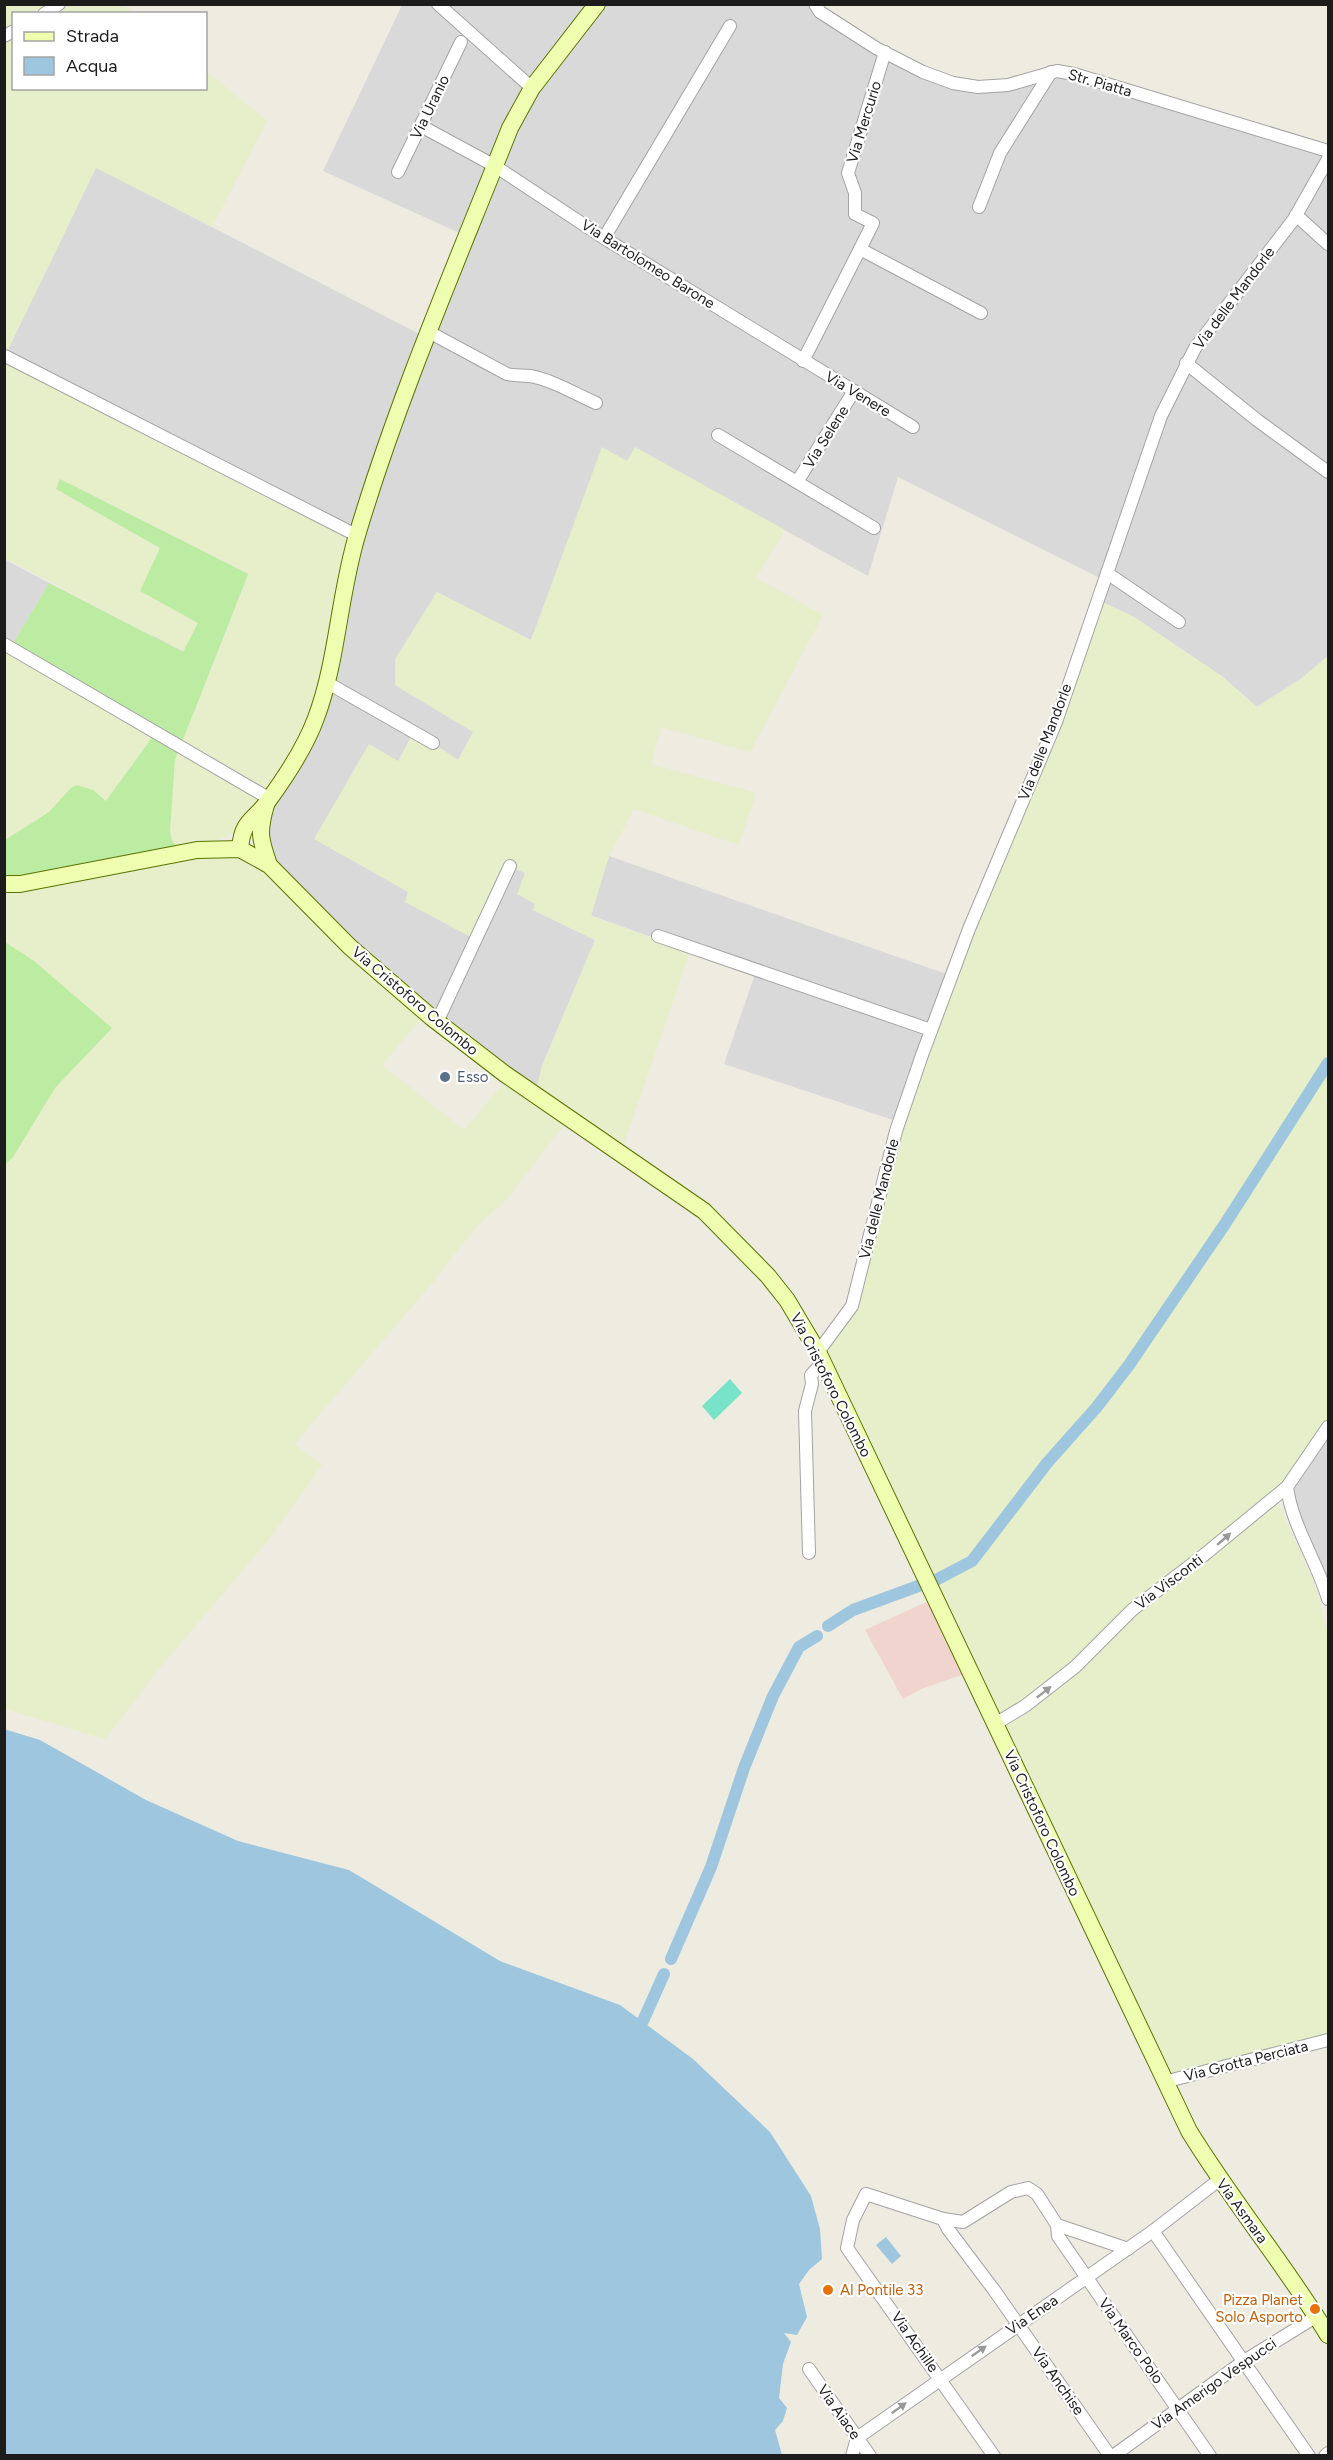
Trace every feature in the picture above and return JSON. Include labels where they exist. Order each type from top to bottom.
[{"type":"main road","points":[[4,884],[20,884],[197,850],[240,849],[241,834],[254,823],[302,749],[316,717],[326,682],[356,536],[378,465],[510,128],[532,88],[597,4]]},
{"type":"main road","points":[[197,850],[254,823]]},
{"type":"main road","points":[[254,823],[269,865]]},
{"type":"main road","name":"Via Cristoforo Colombo","points":[[240,849],[269,865],[350,947],[437,1022],[505,1074],[704,1211],[768,1276],[787,1300],[821,1357],[1164,2082]]},
{"type":"main road","name":"Via Asmara","points":[[1164,2082],[1189,2131],[1219,2180],[1329,2335]]},
{"type":"street","points":[[438,4],[532,88]]},
{"type":"street","name":"Str. Piatta","points":[[815,4],[820,12],[838,25],[885,52],[923,72],[953,83],[978,87],[1008,85],[1051,72],[1074,74],[1329,151]]},
{"type":"street","points":[[604,238],[730,26]]},
{"type":"street","name":"Via Uranio","points":[[398,172],[461,42]]},
{"type":"street","name":"Via Mercurio","points":[[803,361],[873,223],[855,214],[855,193],[848,173],[885,52]]},
{"type":"street","points":[[979,207],[1000,153],[1051,72]]},
{"type":"street","name":"Via Bartolomeo Barone","points":[[421,126],[495,166],[604,238],[803,361]]},
{"type":"street","name":"Via delle Mandorle","points":[[810,1553],[805,1411],[812,1384],[811,1375],[852,1306],[896,1131],[931,1030],[969,929],[1056,722],[1161,416],[1186,363],[1296,215],[1329,159]]},
{"type":"street","points":[[1296,215],[1329,244]]},
{"type":"street","points":[[860,249],[981,313]]},
{"type":"street","points":[[429,332],[507,374],[519,377],[527,375],[544,380],[596,402]]},
{"type":"street","points":[[5,356],[356,536]]},
{"type":"street","name":"Via Venere","points":[[803,361],[913,427]]},
{"type":"street","points":[[1186,363],[1257,420],[1329,472]]},
{"type":"street","name":"Via Selene","points":[[797,482],[854,391]]},
{"type":"street","name":"Via Selene","points":[[718,435],[874,528]]},
{"type":"street","points":[[1107,573],[1179,622]]},
{"type":"street","points":[[4,644],[268,801]]},
{"type":"street","points":[[326,682],[433,743]]},
{"type":"street","points":[[437,1022],[510,866]]},
{"type":"street","points":[[658,936],[931,1030]]},
{"type":"street","name":"Via Visconti","points":[[995,1724],[1025,1706],[1075,1667],[1132,1610],[1287,1487],[1329,1426]]},
{"type":"street","points":[[1287,1487],[1289,1504],[1328,1592]]},
{"type":"street","name":"Via Grotta Perciata","points":[[1164,2082],[1329,2040]]},
{"type":"street","name":"Via Enea","points":[[857,2438],[1018,2324],[1086,2279],[1219,2180]]},
{"type":"street","name":"Via Marco Polo","points":[[943,2219],[963,2222],[1011,2192],[1028,2188],[1037,2194],[1057,2224],[1058,2236],[1086,2279],[1179,2408],[1210,2456]]},
{"type":"street","name":"Via Achille","points":[[943,2219],[866,2194],[853,2220],[847,2248],[994,2456]]},
{"type":"street","name":"Via Anchise","points":[[943,2219],[1112,2456]]},
{"type":"street","points":[[1057,2224],[1128,2249]]},
{"type":"street","points":[[1153,2231],[1309,2456]]},
{"type":"street","name":"Via Amerigo Vespucci","points":[[1112,2456],[1244,2361],[1317,2316]]},
{"type":"street","name":"Via Aiace","points":[[808,2369],[870,2456]]},
{"type":"street","points":[[852,2456],[857,2438]]},
{"type":"shaded area","points":[[402,5],[815,5],[876,48],[978,87],[1057,71],[1328,151],[1328,656],[1302,678],[1257,707],[1223,677],[1134,617],[1098,600],[1104,580],[898,477],[868,576],[635,448],[544,606],[531,640],[437,592],[395,685],[474,732],[458,760],[433,743],[398,761],[315,839],[409,892],[405,902],[510,866],[526,873],[535,904],[533,910],[595,940],[542,1066],[535,1095],[505,1074],[269,865],[261,842],[5,356],[96,167],[427,338],[466,236],[323,171]]},
{"type":"shaded area","points":[[4,559],[49,583],[11,647],[5,644]]},
{"type":"shaded area","points":[[609,856],[952,976],[899,1122],[724,1064],[755,974],[590,915]]},
{"type":"shaded area","points":[[1328,1427],[1328,1588],[1287,1487]]},
{"type":"shaded area","points":[[935,1598],[970,1672],[921,1689],[903,1699],[865,1630]]},
{"type":"green space","points":[[4,5],[123,5],[133,12],[12,12],[12,90],[207,90],[207,72],[267,121],[212,227],[96,168],[5,356],[356,535],[316,717],[247,821],[231,834],[199,849],[255,856],[426,1013],[382,1065],[464,1130],[509,1077],[535,1094],[542,1066],[595,940],[533,910],[535,904],[517,894],[525,873],[511,867],[476,940],[405,902],[408,892],[314,839],[369,744],[398,761],[414,732],[458,760],[473,732],[395,685],[395,659],[437,592],[531,640],[602,447],[627,461],[635,447],[785,530],[756,578],[823,615],[750,752],[661,727],[651,764],[756,793],[739,845],[634,809],[609,856],[591,916],[690,951],[621,1153],[569,1118],[508,1198],[476,1227],[428,1288],[294,1444],[322,1465],[270,1538],[163,1664],[105,1739],[5,1709],[5,1165],[13,1157],[55,1088],[112,1028],[34,961],[5,942],[5,884],[179,848],[172,841],[170,831],[175,760],[248,574],[60,479],[56,489],[161,548],[198,623],[184,652],[5,558]]},
{"type":"green space","points":[[60,479],[248,574],[175,760],[170,831],[172,841],[179,848],[5,884],[5,840],[49,812],[71,788],[77,785],[93,790],[106,801],[156,732],[11,647],[49,583],[183,652],[198,623],[140,591],[160,548],[56,489]]},
{"type":"green space","points":[[1098,600],[1134,617],[1223,677],[1257,707],[1302,678],[1328,656],[1328,1427],[1275,1496],[1317,1591],[1328,1633],[1328,2040],[1164,2082],[818,1352],[842,1323],[896,1131]]},
{"type":"green space","points":[[5,644],[156,732],[106,801],[93,790],[71,788],[49,812],[5,840]]},
{"type":"green space","points":[[5,942],[34,961],[112,1028],[55,1088],[13,1157],[5,1165]]},
{"type":"green space","points":[[730,1379],[742,1393],[714,1420],[702,1406]]},
{"type":"water","points":[[4,1729],[40,1740],[146,1800],[238,1841],[349,1870],[500,1961],[620,2005],[693,2059],[770,2132],[811,2196],[820,2229],[822,2259],[809,2270],[799,2284],[807,2317],[797,2335],[784,2333],[791,2342],[783,2364],[779,2398],[787,2408],[783,2421],[775,2430],[782,2455],[5,2455]]},
{"type":"water","points":[[886,2237],[901,2256],[892,2264],[876,2245]]},
{"type":"waterway","points":[[934,1581],[972,1561],[1047,1463],[1096,1408],[1129,1365],[1225,1224],[1328,1063]]},
{"type":"waterway","points":[[828,1626],[853,1610],[921,1585]]},
{"type":"waterway","points":[[671,1959],[711,1867],[744,1768],[773,1696],[799,1647],[817,1636]]},
{"type":"waterway","points":[[643,2021],[664,1974]]},
{"type":"place","name":"Esso","points":[[445,1077]]},
{"type":"place","name":"Al Pontile 33","points":[[828,2290]]},
{"type":"place","name":"Pizza Planet Solo Asporto","points":[[1315,2309]]}]
